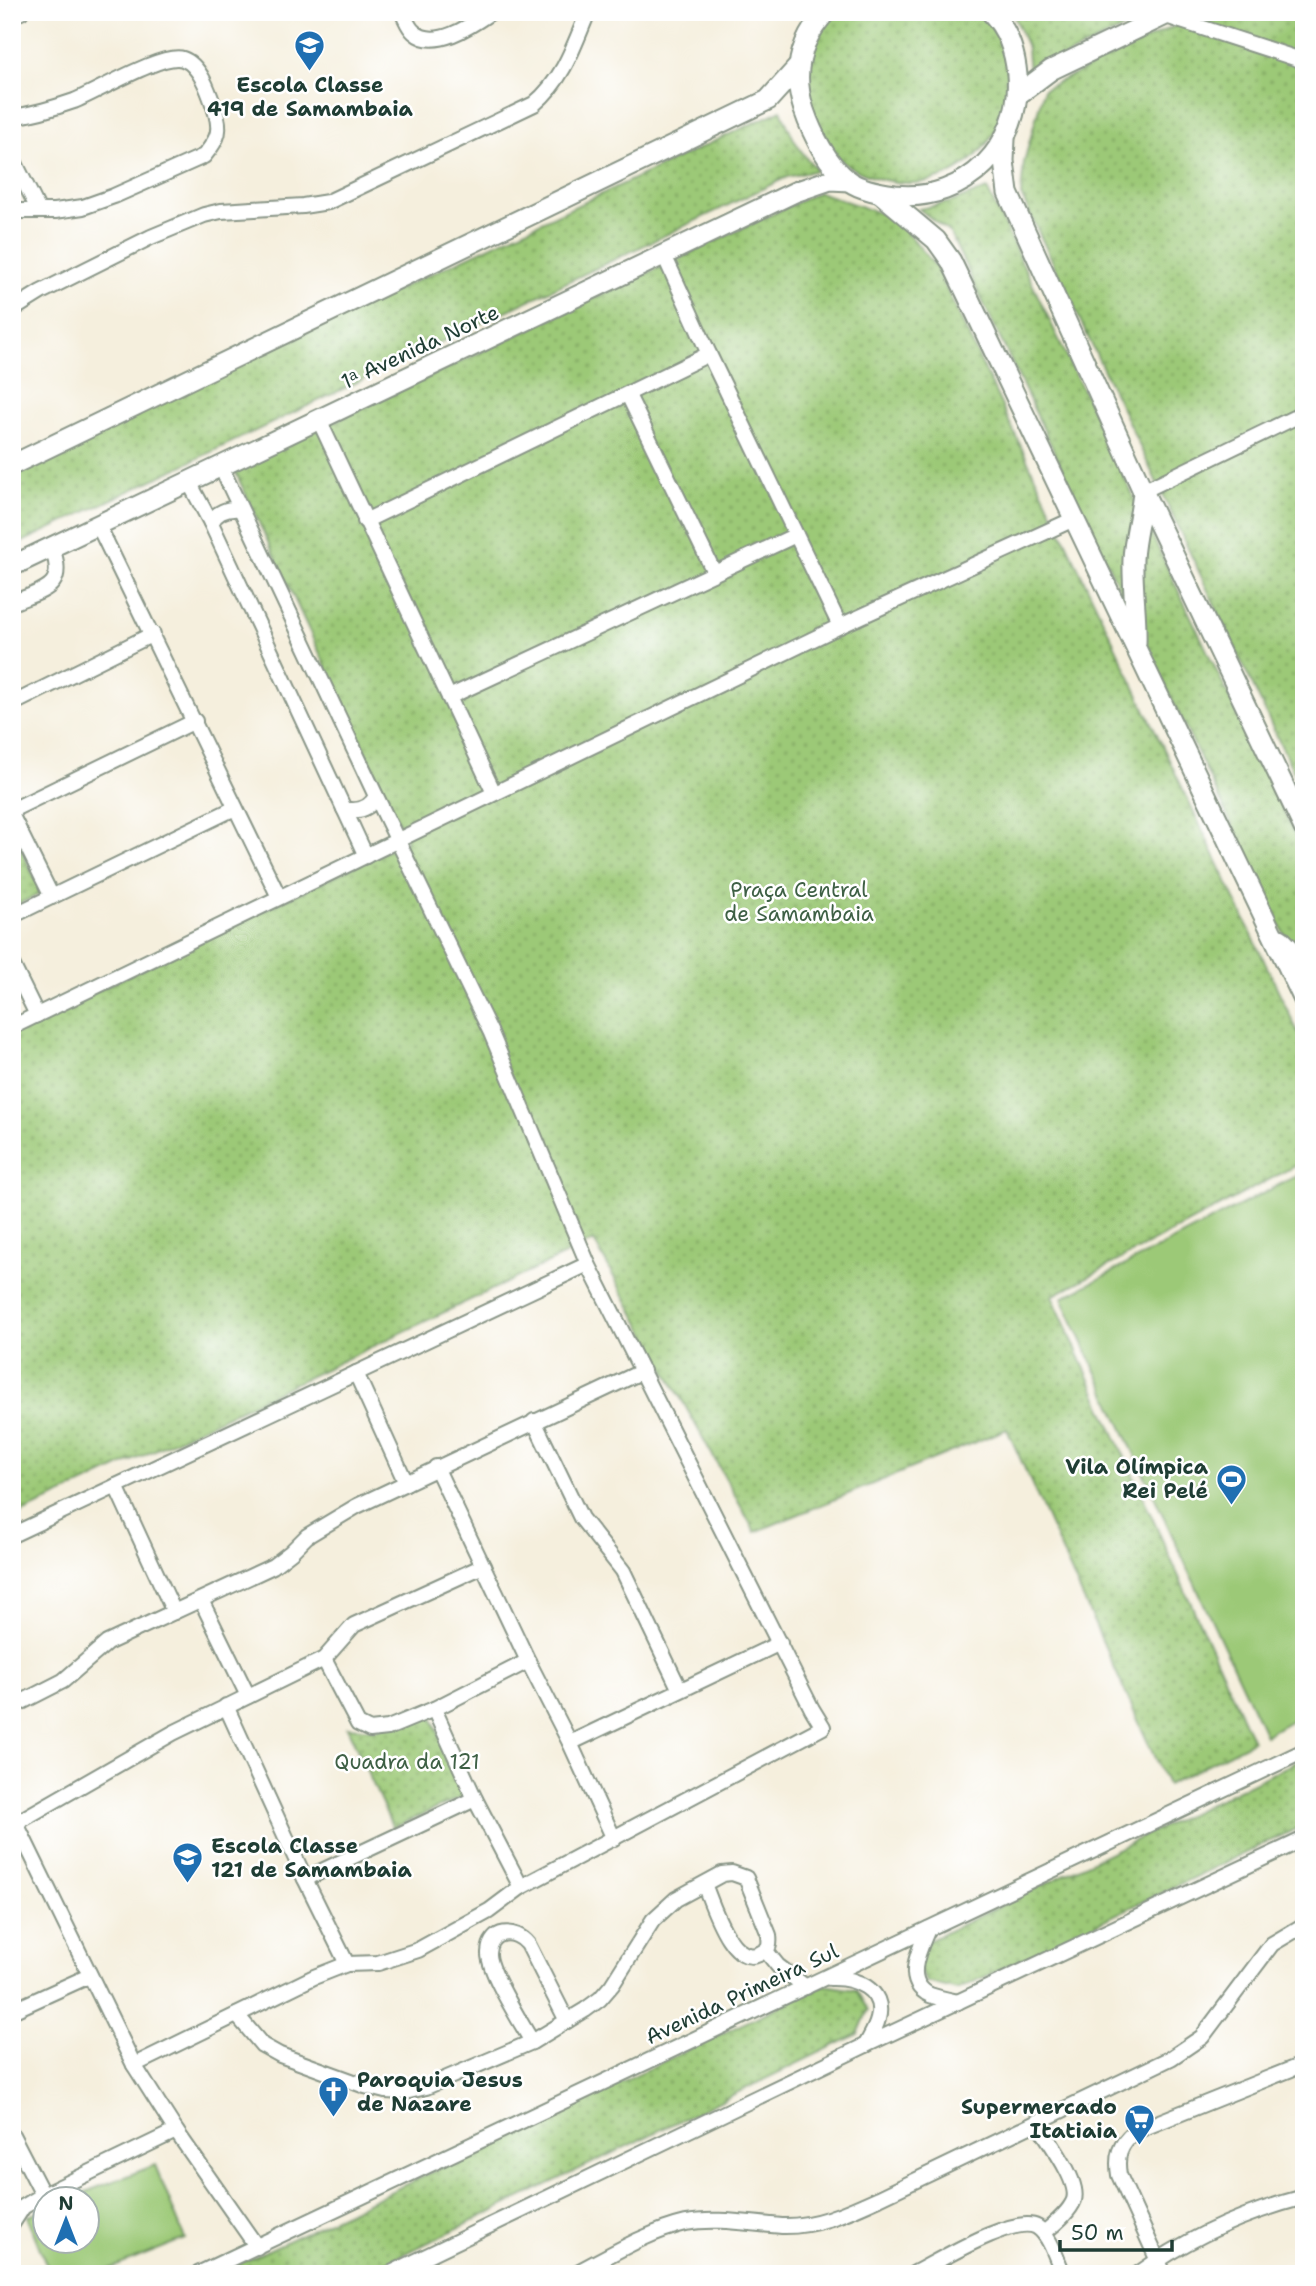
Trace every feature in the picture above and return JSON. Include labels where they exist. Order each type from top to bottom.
[{"type":"main road","points":[[797,68],[801,100],[812,134],[849,181],[880,193],[906,196],[932,193],[957,184],[983,166],[1005,139],[1014,119],[1019,94],[1016,57],[1001,23],[991,12]]},
{"type":"main road","points":[[1019,94],[1051,71],[1169,14]]},
{"type":"main road","points":[[12,465],[768,100],[797,68],[817,17]]},
{"type":"main road","points":[[1005,139],[1004,161],[1008,193],[1143,491],[1304,828]]},
{"type":"main road","name":"1ᵃ Avenida Norte","points":[[12,566],[99,527],[811,185],[830,180],[849,181]]},
{"type":"main road","points":[[880,193],[936,240],[951,261],[1304,1000]]},
{"type":"main road","points":[[1136,649],[1136,611],[1132,592],[1133,555],[1143,491]]},
{"type":"main road","points":[[1270,929],[1304,962]]},
{"type":"street","points":[[12,15],[20,12]]},
{"type":"street","points":[[402,12],[417,35],[431,38],[447,37],[491,12]]},
{"type":"street","points":[[12,310],[41,292],[190,220],[221,211],[328,202],[534,104],[546,95],[558,79],[588,12]]},
{"type":"street","points":[[1169,14],[1304,61]]},
{"type":"street","points":[[12,117],[30,115],[77,100],[146,67],[178,58],[186,60],[199,74],[219,122],[214,143],[204,156],[114,196],[69,210],[12,211]]},
{"type":"street","points":[[12,157],[39,211]]},
{"type":"street","points":[[664,255],[840,626]]},
{"type":"street","points":[[365,521],[709,354]]},
{"type":"street","points":[[628,395],[714,572]]},
{"type":"street","points":[[1143,491],[1304,413]]},
{"type":"street","points":[[318,420],[494,793]]},
{"type":"street","points":[[134,2065],[314,1977],[347,1964],[378,1964],[418,1950],[489,1910],[521,1887],[823,1727],[588,1264],[491,1033],[221,467]]},
{"type":"street","points":[[189,482],[211,523],[366,856]]},
{"type":"street","points":[[211,523],[217,514],[240,509]]},
{"type":"street","points":[[12,1027],[840,626],[1074,519]]},
{"type":"street","points":[[99,527],[279,897]]},
{"type":"street","points":[[449,697],[796,535]]},
{"type":"street","points":[[12,603],[41,591],[54,582],[59,566],[52,548]]},
{"type":"street","points":[[12,704],[153,634]]},
{"type":"street","points":[[12,810],[195,721]]},
{"type":"street","points":[[344,810],[363,809],[376,796]]},
{"type":"street","points":[[12,916],[235,808]]},
{"type":"street","points":[[12,816],[52,897]]},
{"type":"street","points":[[12,964],[37,1015]]},
{"type":"street","points":[[12,1535],[588,1264]]},
{"type":"street","points":[[12,1707],[63,1681],[107,1643],[274,1566],[326,1523],[643,1371]]},
{"type":"street","points":[[356,1373],[406,1483]]},
{"type":"street","points":[[534,1421],[581,1518],[623,1572],[680,1690]]},
{"type":"street","points":[[436,1468],[614,1839]]},
{"type":"street","points":[[116,1486],[174,1612]]},
{"type":"street","points":[[257,2247],[176,2131],[134,2065],[14,1819],[173,1733],[324,1659],[354,1625],[483,1566]]},
{"type":"street","points":[[201,1600],[248,1696]]},
{"type":"street","points":[[570,1743],[780,1643]]},
{"type":"street","points":[[324,1659],[358,1724],[376,1730],[388,1728],[434,1709],[528,1661]]},
{"type":"street","points":[[226,1706],[305,1880],[347,1964]]},
{"type":"street","points":[[434,1709],[475,1799],[521,1887]]},
{"type":"street","name":"Avenida Primeira Sul","points":[[198,2274],[1304,1751]]},
{"type":"street","points":[[305,1880],[475,1799]]},
{"type":"street","points":[[389,2274],[1304,1839]]},
{"type":"street","points":[[237,2015],[262,2045],[280,2054],[385,2091],[405,2092],[426,2087],[532,2042],[600,1999],[612,1985],[653,1920],[676,1899],[722,1874],[732,1873],[746,1878],[769,1935],[770,1944],[766,1951],[757,1956],[748,1956],[733,1947],[704,1884]]},
{"type":"street","points":[[574,2274],[660,2232],[687,2223],[716,2221],[785,2226],[812,2224],[842,2215],[1171,2058],[1202,2037],[1272,1944],[1304,1924]]},
{"type":"street","points":[[928,1929],[916,1958],[918,1982],[929,1994],[958,2002]]},
{"type":"street","points":[[532,2042],[490,1964],[490,1945],[494,1938],[502,1933],[522,1936],[567,2021]]},
{"type":"street","points":[[766,1951],[778,1966],[806,1987]]},
{"type":"street","points":[[12,2011],[89,1976]]},
{"type":"street","points":[[824,1978],[850,1978],[871,1990],[876,1997],[879,2016],[866,2045]]},
{"type":"street","points":[[1164,2274],[1119,2175],[1119,2149],[1124,2141],[1134,2132],[1304,2064]]},
{"type":"street","points":[[1037,2122],[1072,2180],[1074,2199],[1066,2213],[1044,2233]]},
{"type":"street","points":[[66,2184],[176,2131]]},
{"type":"street","points":[[12,2135],[37,2184]]},
{"type":"street","points":[[1138,2274],[1186,2242],[1221,2225],[1252,2212],[1304,2197]]},
{"type":"street","points":[[12,2224],[23,2207],[32,2202]]},
{"type":"street","points":[[913,2274],[1006,2227],[1028,2224],[1044,2233],[1063,2274]]},
{"type":"green space","points":[[833,12],[980,12],[1000,41],[1008,72],[1006,103],[995,132],[975,156],[949,174],[919,183],[884,180],[853,168],[837,157],[807,104],[803,85],[806,62]]},
{"type":"green space","points":[[1012,12],[1157,12],[1029,74],[1027,47]]},
{"type":"green space","points":[[1204,12],[1304,12],[1304,794],[1021,195],[1024,162],[1044,89]]},
{"type":"green space","points":[[781,110],[805,157],[818,170],[787,177],[12,547],[12,470]]},
{"type":"green space","points":[[987,189],[1304,854],[1304,976],[950,233],[919,209],[951,202]]},
{"type":"green space","name":"Praça Central de Samambaia","points":[[819,192],[897,219],[936,267],[1304,1045],[1304,1161],[1052,1296],[1253,1741],[1167,1785],[1007,1429],[755,1532],[594,1241],[12,1518],[12,1032],[407,841],[234,469]]},
{"type":"green space","points":[[12,830],[42,893],[12,907]]},
{"type":"green space","name":"Vila Olímpica Rei Pelé","points":[[1304,1172],[1304,1713],[1265,1735],[1062,1298]]},
{"type":"green space","name":"Quadra da 121","points":[[427,1707],[466,1795],[393,1828],[347,1727],[377,1729]]},
{"type":"green space","points":[[1304,1758],[1304,1825],[957,1990],[926,1982],[914,1959],[928,1941]]},
{"type":"green space","points":[[824,1985],[856,1990],[868,2010],[858,2034],[363,2274],[218,2274]]},
{"type":"green space","points":[[155,2165],[185,2239],[97,2274],[50,2274],[42,2254],[102,2254],[102,2186]]},
{"type":"green space","points":[[32,2214],[32,2229],[27,2216]]},
{"type":"place","name":"Escola Classe 419 de Samambaia","points":[[310,72]]},
{"type":"place","name":"Vila Olímpica Rei Pelé","points":[[1231,1506]]},
{"type":"place","name":"Escola Classe 121 de Samambaia","points":[[188,1885]]},
{"type":"place","name":"Paroquia Jesus de Nazare","points":[[334,2119]]},
{"type":"place","name":"Supermercado Itatiaia","points":[[1140,2146]]}]
